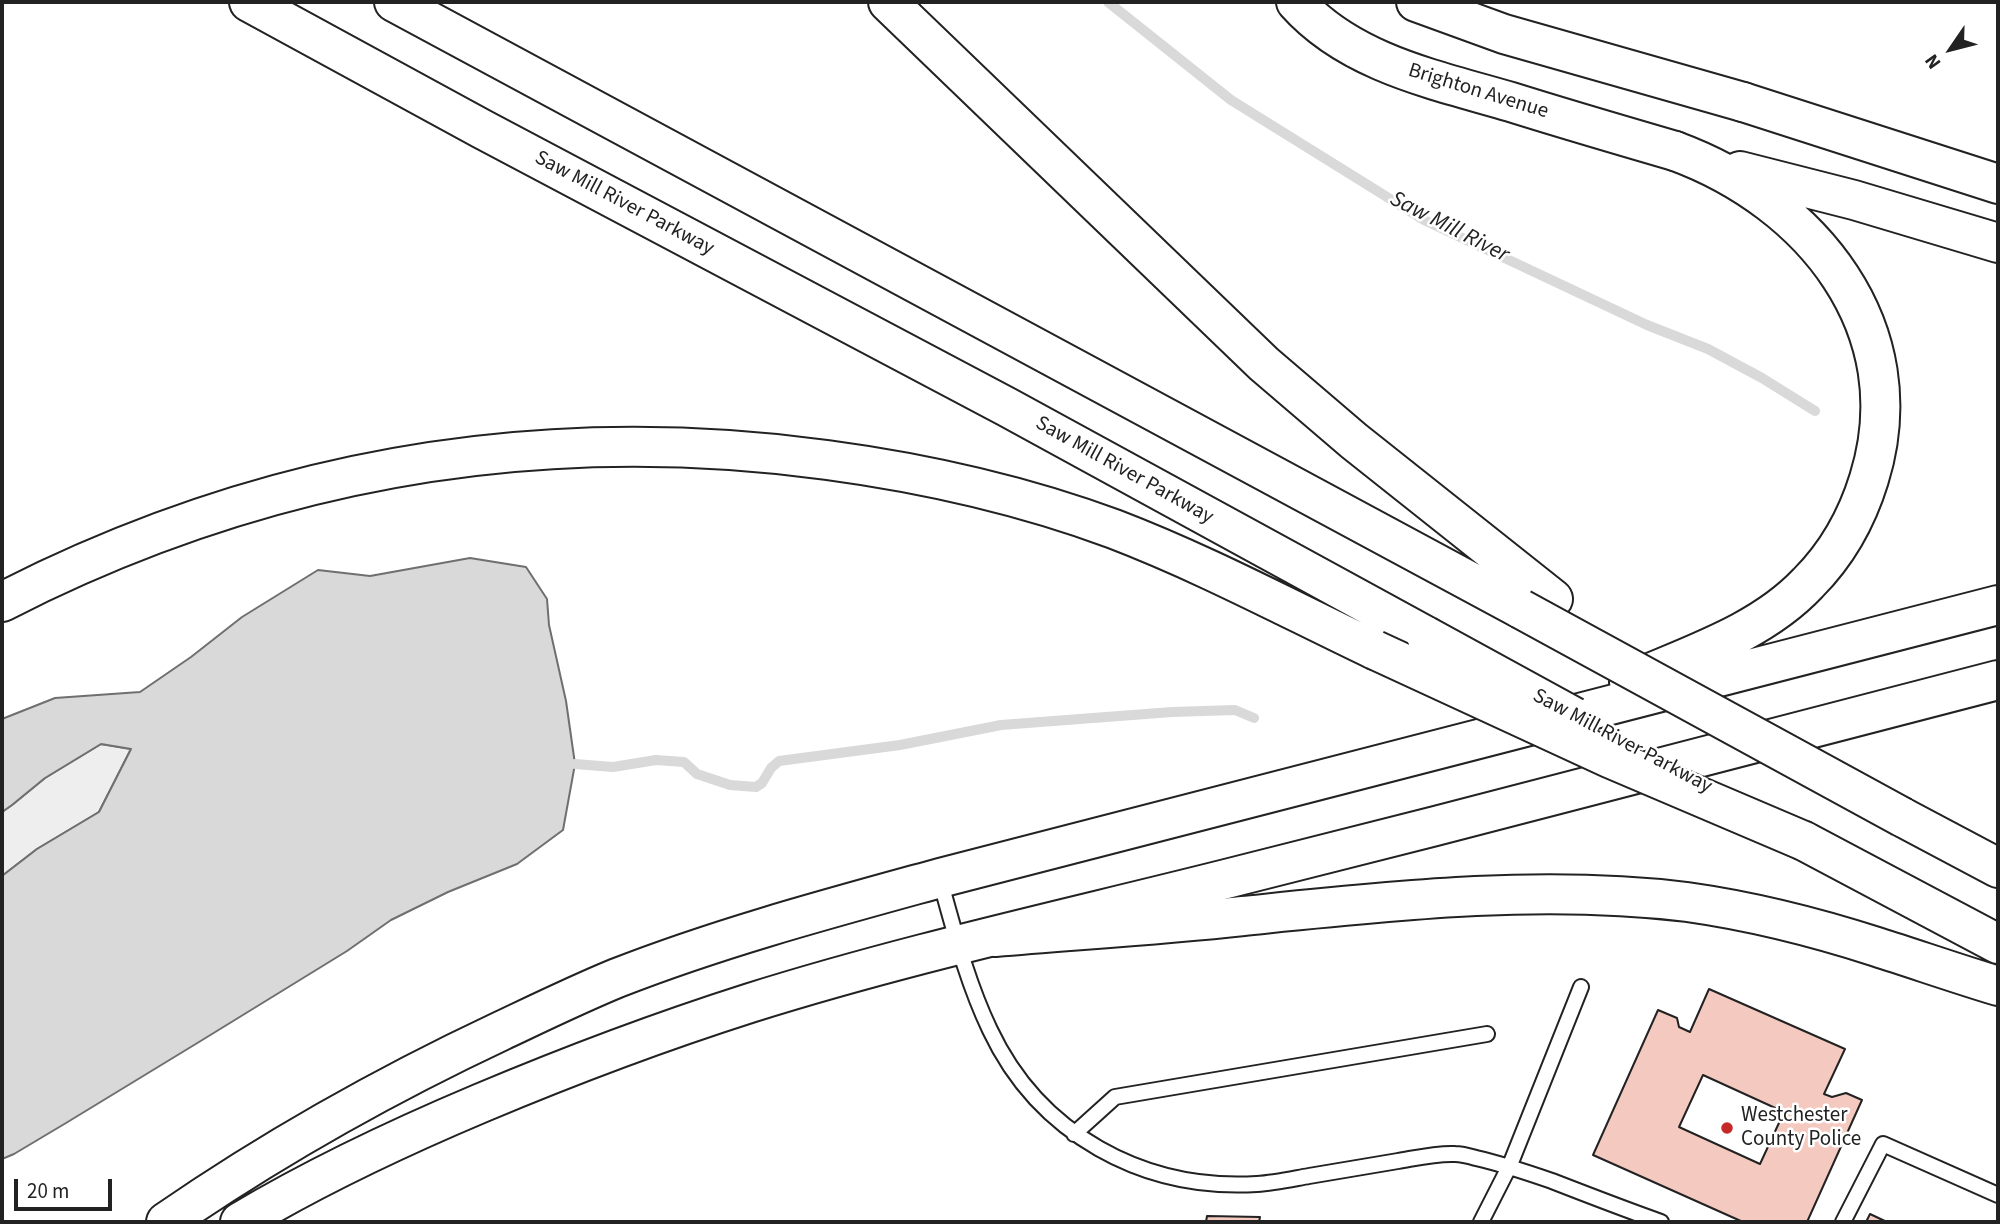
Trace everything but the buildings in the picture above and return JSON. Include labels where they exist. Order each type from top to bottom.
[{"type":"main road","name":"Saw Mill River Parkway","points":[[249,2],[1018,413],[1998,944]]},
{"type":"main road","points":[[394,2],[1537,604],[1663,686],[1998,869]]},
{"type":"main road","points":[[888,2],[1264,364],[1537,604]]},
{"type":"main road","name":"Brighton Avenue","points":[[1296,2],[1333,34],[1385,62],[1442,82],[1675,151]]},
{"type":"main road","points":[[1416,2],[1504,34],[1742,102],[1998,184]]},
{"type":"main road","points":[[1742,102],[1998,158]]},
{"type":"main road","points":[[1675,151],[1998,243]]},
{"type":"main road","points":[[1528,727],[1723,640],[1772,614],[1808,583],[1840,543],[1866,489],[1875,458],[1880,416],[1875,363],[1853,297],[1833,265],[1786,214],[1758,192],[1704,162],[1675,151]]},
{"type":"main road","points":[[2,602],[78,565],[159,532],[246,503],[334,480],[424,462],[513,452],[603,447],[694,447],[785,454],[891,469],[1019,499],[1113,529],[1190,561],[1609,758],[1804,841]]},
{"type":"main road","points":[[166,1222],[341,1112],[451,1054],[617,979],[732,938],[940,878],[1998,605]]},
{"type":"main road","points":[[240,1222],[319,1177],[399,1139],[588,1060],[753,1002],[958,946],[1422,830],[1998,680]]},
{"type":"main road","points":[[995,937],[1370,903],[1471,896],[1597,895],[1685,902],[1786,921],[1998,986]]},
{"type":"lane","points":[[940,878],[958,946],[990,1031],[1006,1060],[1049,1112],[1074,1134],[1099,1150],[1164,1175],[1199,1182],[1258,1184],[1456,1154],[1510,1165],[1661,1222]]},
{"type":"lane","points":[[1481,1222],[1510,1165],[1581,987]]},
{"type":"lane","points":[[1074,1134],[1115,1097],[1487,1034]]},
{"type":"lane","points":[[1843,1222],[1883,1144],[1998,1195]]},
{"type":"shaded area","points":[[470,558],[526,567],[547,599],[549,625],[566,701],[575,764],[563,830],[517,864],[448,892],[391,920],[347,951],[199,1042],[2,1159],[2,876],[37,849],[99,812],[131,749],[101,744],[45,778],[2,812],[2,719],[55,698],[140,692],[242,617],[318,570],[370,576]]},
{"type":"shaded area","points":[[101,744],[131,749],[99,812],[37,849],[2,876],[2,812],[45,778]]},
{"type":"waterway","name":"Saw Mill River","points":[[1108,2],[1231,100],[1424,220],[1647,325],[1708,349],[1815,411]]},
{"type":"waterway","points":[[575,764],[613,767],[656,760],[684,762],[697,774],[730,785],[756,787],[779,761],[900,745],[1001,725],[1235,710],[1254,718]]},
{"type":"place","name":"Westchester County Police","points":[[1727,1128]]}]
